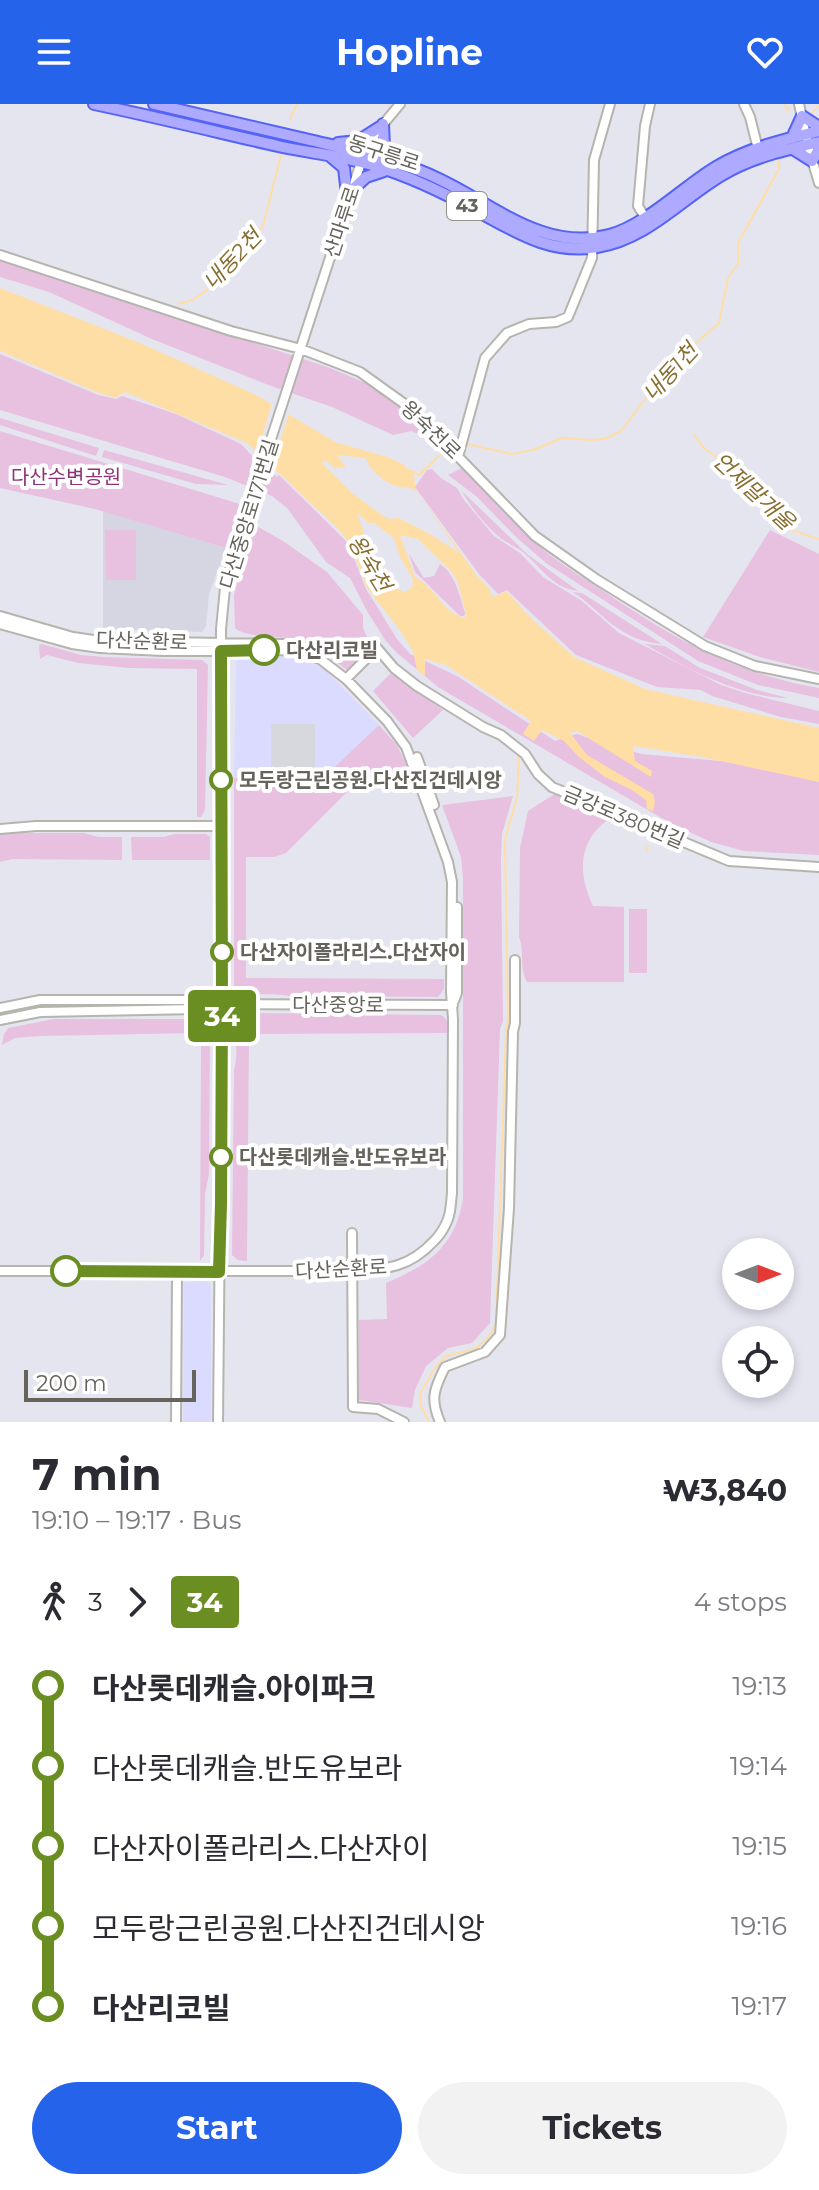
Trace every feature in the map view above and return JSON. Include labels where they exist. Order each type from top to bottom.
[{"type":"main road","name":"동구릉로","points":[[94,104],[402,163],[440,179],[533,230],[594,243]]},
{"type":"main road","name":"동구릉로","points":[[154,104],[329,150]]},
{"type":"main road","points":[[812,161],[793,143],[802,116],[819,129]]},
{"type":"main road","points":[[348,203],[344,168],[329,150],[358,141],[382,126],[384,147],[402,163]]},
{"type":"main road","name":"동구릉로","points":[[648,222],[682,189],[733,157],[758,149],[813,142],[819,129]]},
{"type":"main road","points":[[812,161],[813,142]]},
{"type":"main road","name":"동구릉로","points":[[363,157],[541,243],[594,243],[648,222],[721,176],[793,143]]},
{"type":"main road","points":[[352,190],[366,177],[390,171]]},
{"type":"street","name":"산마루로","points":[[299,352],[363,157],[400,104]]},
{"type":"street","points":[[460,449],[485,358],[507,333],[529,324],[556,322],[568,317],[592,258],[594,160],[610,104]]},
{"type":"street","points":[[648,222],[638,206],[650,104]]},
{"type":"street","points":[[744,104],[758,149]]},
{"type":"street","points":[[799,104],[813,142]]},
{"type":"street","points":[[812,161],[819,183]]},
{"type":"street","name":"왕숙천로","points":[[0,255],[360,372],[390,392],[460,449],[535,536],[596,579],[705,646],[755,666],[819,679]]},
{"type":"street","name":"다산중앙로171번길","points":[[218,1422],[221,647],[225,588],[299,352]]},
{"type":"street","name":"다산순환로","points":[[0,616],[89,640],[282,650],[320,659],[348,678],[397,725],[410,744],[452,858],[458,923],[457,993],[453,1005],[452,1193],[448,1219],[439,1236],[424,1252],[393,1268],[352,1271],[0,1271]]},
{"type":"street","name":"다산순환로","points":[[0,624],[92,647],[152,651],[221,647]]},
{"type":"street","name":"금강로380번길","points":[[348,678],[377,648],[394,668],[417,686],[501,735],[525,754],[538,774],[552,787],[729,861],[819,867]]},
{"type":"street","points":[[0,829],[36,826],[221,826]]},
{"type":"street","points":[[440,1422],[433,1405],[436,1384],[445,1367],[485,1352],[500,1335],[509,1208],[515,960]]},
{"type":"street","name":"다산중앙로","points":[[0,1008],[40,1000],[453,1005]]},
{"type":"street","name":"다산중앙로","points":[[0,1020],[40,1012],[199,1009],[222,1004]]},
{"type":"street","points":[[352,1233],[353,1407],[378,1409],[404,1422]]},
{"type":"street","points":[[169,1272],[177,1280],[176,1422]]},
{"type":"street","points":[[177,1280],[186,1272]]},
{"type":"shaded area","points":[[103,511],[226,548],[209,594],[206,626],[202,632],[103,629]]},
{"type":"shaded area","points":[[243,654],[282,655],[310,662],[326,671],[379,725],[324,778],[234,778],[236,662]]},
{"type":"shaded area","points":[[271,724],[315,724],[315,778],[271,778]]},
{"type":"shaded area","points":[[207,1281],[211,1286],[211,1422],[183,1422],[184,1282]]},
{"type":"green space","points":[[0,258],[330,368],[368,384],[431,435],[425,437],[425,441],[421,435],[411,431],[393,435],[332,407],[152,339],[49,292],[0,277]]},
{"type":"green space","points":[[0,354],[98,395],[116,399],[122,396],[176,414],[241,444],[277,477],[279,475],[348,543],[366,589],[410,654],[457,676],[555,741],[577,734],[641,754],[743,763],[819,779],[819,855],[744,851],[711,842],[670,823],[438,687],[386,641],[350,578],[326,562],[287,508],[272,496],[225,477],[0,410]]},
{"type":"green space","points":[[0,418],[99,448],[96,456],[0,425]]},
{"type":"green space","name":"다산수변공원","points":[[0,431],[240,504],[226,548],[95,509],[0,488]]},
{"type":"green space","points":[[104,450],[228,485],[196,484],[102,457]]},
{"type":"green space","points":[[462,468],[538,545],[625,606],[677,637],[730,663],[788,682],[819,688],[819,698],[758,685],[698,661],[546,563],[476,496],[448,475]]},
{"type":"green space","points":[[432,469],[457,488],[494,536],[520,553],[543,577],[582,601],[619,633],[721,685],[819,711],[819,724],[781,717],[701,690],[657,687],[576,655],[507,590],[498,594],[479,574],[415,487],[427,470]]},
{"type":"green space","points":[[462,491],[527,554],[578,591],[561,586],[523,552],[500,537],[477,514]]},
{"type":"green space","points":[[253,524],[327,572],[363,615],[363,628],[372,648],[351,670],[299,641],[246,633],[235,628],[234,595]]},
{"type":"green space","points":[[105,530],[136,530],[136,580],[106,580]]},
{"type":"green space","points":[[770,530],[819,554],[819,672],[760,657],[703,637]]},
{"type":"green space","points":[[409,554],[424,578],[434,576],[440,564],[450,574],[464,616],[460,616],[415,572]]},
{"type":"green space","points":[[573,592],[582,593],[662,644],[647,642],[623,632]]},
{"type":"green space","points":[[645,644],[665,646],[700,668],[757,690],[788,698],[770,697],[732,687]]},
{"type":"green space","points":[[39,645],[81,655],[202,660],[208,665],[205,810],[201,817],[197,817],[197,669],[129,668],[78,663],[47,655],[40,659]]},
{"type":"green space","points":[[393,671],[443,710],[413,738],[373,691]]},
{"type":"green space","points":[[379,725],[397,745],[411,775],[370,776],[357,782],[286,853],[274,857],[246,857],[246,978],[444,979],[444,989],[438,997],[289,996],[246,993],[234,988],[234,778],[324,777]]},
{"type":"green space","points":[[556,793],[612,817],[592,835],[583,869],[593,906],[624,907],[624,982],[527,982],[525,977],[519,937],[520,848],[528,811]]},
{"type":"green space","points":[[513,796],[502,834],[503,1021],[500,1029],[490,1323],[472,1343],[448,1348],[426,1366],[415,1390],[412,1408],[359,1400],[359,1320],[387,1319],[386,1283],[415,1269],[437,1252],[453,1230],[463,1200],[463,878],[461,857],[442,805]]},
{"type":"green space","points":[[84,833],[98,837],[122,837],[122,860],[13,859],[0,862],[0,835]]},
{"type":"green space","points":[[206,834],[210,837],[210,860],[132,860],[131,837]]},
{"type":"green space","points":[[629,909],[647,909],[647,973],[629,973]]},
{"type":"green space","points":[[242,1013],[441,1015],[447,1025],[447,1033],[249,1034],[247,1261],[238,1260],[232,1255],[234,1069],[237,1026]]},
{"type":"green space","points":[[54,1019],[202,1019],[210,1028],[209,1174],[205,1194],[204,1255],[200,1261],[201,1039],[195,1033],[40,1036],[15,1038],[2,1045],[8,1028]]},
{"type":"water","name":"왕숙천","points":[[0,288],[140,343],[258,396],[335,442],[387,457],[414,472],[418,492],[384,480],[366,458],[337,455],[346,467],[334,468],[327,461],[321,462],[352,493],[382,515],[389,519],[398,518],[458,552],[421,497],[494,597],[506,591],[574,657],[645,689],[819,728],[819,782],[633,746],[635,761],[652,771],[651,777],[577,731],[570,733],[587,755],[653,794],[653,811],[647,809],[646,800],[605,777],[564,741],[542,730],[534,741],[523,734],[531,721],[446,665],[425,659],[425,676],[417,670],[413,651],[367,588],[350,543],[247,443],[125,392],[115,398],[99,393],[0,351]],"holes":[[[357,513],[394,538],[400,557],[413,579],[412,588],[404,592],[389,584],[370,560],[363,544],[364,533]],[[400,535],[418,539],[450,570],[457,580],[465,618],[451,611],[415,577]]]},
{"type":"pier","points":[[273,400],[290,410],[271,471],[256,457],[256,448],[260,444]]},
{"type":"waterway","name":"내동2천","points":[[290,119],[297,104]]},
{"type":"waterway","name":"내동1천","points":[[784,104],[789,110]]},
{"type":"waterway","points":[[812,113],[819,106]]},
{"type":"waterway","name":"내동2천","points":[[178,304],[193,300],[205,291],[239,258],[263,226],[281,155]]},
{"type":"waterway","name":"내동1천","points":[[466,444],[512,454],[533,450],[562,438],[593,440],[621,431],[673,363],[719,323],[728,278],[738,264],[738,243],[779,169],[779,159]]},
{"type":"waterway","name":"언제말개울","points":[[694,435],[704,448],[794,531],[819,539]]},
{"type":"waterway","name":"내동1천","points":[[413,471],[419,475],[445,450]]},
{"type":"waterway","name":"내동1천","points":[[385,457],[404,466]]},
{"type":"waterway","points":[[429,1422],[420,1404],[421,1392],[435,1368],[446,1356],[475,1349],[489,1337],[496,1324],[508,1021],[505,839],[517,798],[519,755]]},
{"type":"waterway","points":[[646,846],[647,851]]},
{"type":"bus line","name":"34","points":[[66,1271],[219,1272],[221,651],[264,650]]},
{"type":"place","name":"다산리코빌","points":[[264,650]]},
{"type":"place","name":"모두랑근린공원.다산진건데시앙","points":[[221,780]]},
{"type":"place","name":"다산자이폴라리스.다산자이","points":[[222,952]]},
{"type":"place","name":"다산롯데캐슬.반도유보라","points":[[221,1157]]}]
